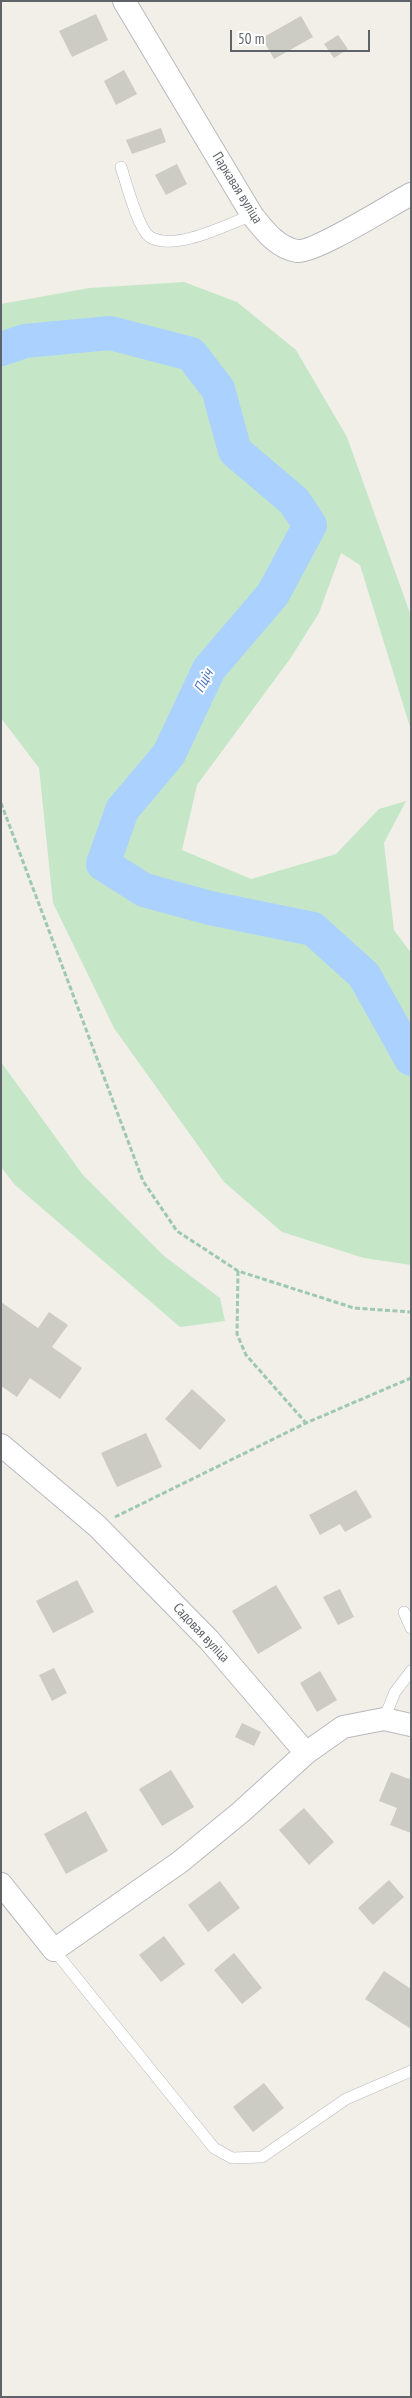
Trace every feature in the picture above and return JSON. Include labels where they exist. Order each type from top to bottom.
[{"type":"street","name":"Паркавая вуліца","points":[[124,1],[252,215],[266,233],[283,247],[298,251],[316,246],[411,194]]},
{"type":"street","name":"Садовая вуліца","points":[[1,1446],[97,1526],[208,1640],[306,1753]]},
{"type":"street","points":[[1,1884],[54,1950],[180,1862],[241,1812],[306,1753],[344,1727],[384,1718],[411,1725]]},
{"type":"lane","points":[[121,167],[142,225],[150,236],[166,241],[186,240],[252,215]]},
{"type":"lane","points":[[404,1612],[411,1628]]},
{"type":"lane","points":[[384,1718],[395,1692],[411,1671]]},
{"type":"lane","points":[[54,1950],[214,2148],[232,2158],[262,2157],[346,2099],[411,2071]]},
{"type":"path","points":[[1,802],[143,1181],[177,1230],[238,1272],[354,1308],[411,1312]]},
{"type":"path","points":[[238,1272],[237,1334],[246,1355],[306,1423]]},
{"type":"path","points":[[97,1526],[166,1490],[306,1423],[411,1378]]},
{"type":"green space","points":[[184,282],[237,302],[296,350],[347,437],[411,616],[410,727],[360,565],[341,553],[319,613],[290,659],[197,785],[182,850],[251,879],[336,854],[379,809],[406,801],[384,843],[394,930],[411,953],[411,1265],[364,1258],[282,1232],[224,1182],[114,1028],[53,903],[39,768],[1,718],[1,304],[89,288]]},
{"type":"green space","points":[[1,1062],[83,1175],[164,1256],[220,1298],[225,1321],[180,1327],[15,1185],[1,1167]]},
{"type":"building","points":[[96,14],[108,40],[72,57],[59,31]]},
{"type":"building","points":[[301,16],[313,37],[274,59],[262,38]]},
{"type":"building","points":[[338,35],[348,49],[334,58],[324,44]]},
{"type":"building","points":[[124,70],[137,94],[116,105],[104,81]]},
{"type":"building","points":[[161,128],[166,142],[132,154],[126,140]]},
{"type":"building","points":[[177,164],[187,184],[166,195],[155,175]]},
{"type":"building","points":[[1,1302],[38,1328],[49,1312],[68,1325],[52,1347],[82,1368],[60,1399],[30,1378],[17,1397],[1,1386]]},
{"type":"building","points":[[192,1389],[226,1420],[200,1450],[165,1419]]},
{"type":"building","points":[[146,1433],[162,1467],[117,1487],[101,1453]]},
{"type":"building","points":[[356,1490],[372,1517],[345,1532],[340,1524],[320,1535],[309,1515]]},
{"type":"building","points":[[77,1580],[94,1612],[53,1633],[36,1601]]},
{"type":"building","points":[[276,1585],[302,1628],[258,1654],[232,1611]]},
{"type":"building","points":[[340,1589],[354,1617],[338,1625],[323,1597]]},
{"type":"building","points":[[54,1668],[67,1693],[52,1701],[39,1675]]},
{"type":"building","points":[[320,1671],[337,1700],[317,1712],[300,1683]]},
{"type":"building","points":[[242,1723],[261,1732],[254,1746],[235,1737]]},
{"type":"building","points":[[171,1770],[194,1807],[162,1826],[139,1789]]},
{"type":"building","points":[[391,1772],[409,1779],[411,1776],[411,1833],[390,1825],[397,1808],[379,1801]]},
{"type":"building","points":[[304,1808],[334,1842],[309,1865],[279,1830]]},
{"type":"building","points":[[86,1811],[108,1851],[66,1874],[44,1834]]},
{"type":"building","points":[[389,1880],[404,1897],[373,1925],[358,1908]]},
{"type":"building","points":[[220,1881],[240,1908],[208,1932],[188,1905]]},
{"type":"building","points":[[164,1936],[185,1964],[161,1982],[139,1955]]},
{"type":"building","points":[[234,1953],[262,1988],[242,2004],[214,1970]]},
{"type":"building","points":[[384,1971],[411,1989],[411,2029],[365,1999]]},
{"type":"building","points":[[264,2083],[284,2108],[253,2132],[233,2107]]},
{"type":"waterway","name":"Пціч","points":[[1,349],[25,341],[110,333],[191,354],[218,389],[235,451],[294,501],[310,525],[273,594],[209,669],[169,754],[122,810],[103,864],[144,890],[210,908],[313,929],[364,975],[411,1059]]}]
